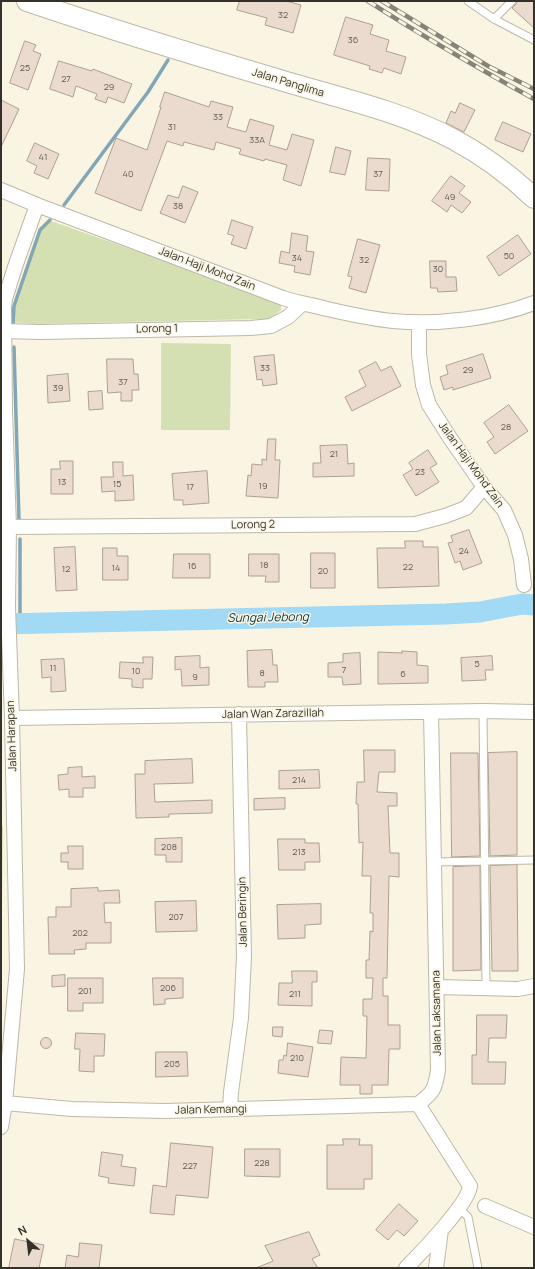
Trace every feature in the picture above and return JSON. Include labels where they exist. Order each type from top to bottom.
[{"type":"main road","name":"Jalan Panglima","points":[[27,1],[162,45],[371,107],[422,125],[453,139],[489,162],[516,181],[534,198]]},
{"type":"street","name":"Jalan Haji Mohd Zain","points":[[1,190],[37,205],[302,304],[393,321],[442,322],[481,317],[516,310],[534,303]]},
{"type":"street","name":"Jalan Harapan","points":[[1,1127],[5,1103],[17,969],[12,718],[8,607],[9,528],[5,409],[5,299],[37,205]]},
{"type":"street","name":"Lorong 1","points":[[4,331],[40,332],[251,328],[271,326],[288,317],[302,304]]},
{"type":"street","name":"Jalan Haji Mohd Zain","points":[[419,322],[419,354],[423,385],[429,405],[484,486],[504,510],[515,535],[522,559],[524,585]]},
{"type":"street","name":"Lorong 2","points":[[9,528],[415,524],[445,516],[466,508],[484,486]]},
{"type":"street","name":"Jalan Wan Zarazillah","points":[[12,718],[483,711],[534,712]]},
{"type":"street","name":"Jalan Laksamana","points":[[418,1104],[428,1097],[436,1086],[438,1070],[431,712]]},
{"type":"street","name":"Jalan Beringin","points":[[230,1109],[241,1018],[244,956],[238,714]]},
{"type":"street","points":[[437,987],[486,987],[518,989],[534,986]]},
{"type":"street","name":"Jalan Kemangi","points":[[5,1103],[72,1109],[165,1111],[418,1104]]},
{"type":"street","points":[[418,1104],[470,1186],[485,1206]]},
{"type":"street","points":[[406,1268],[441,1230],[466,1198],[470,1191],[470,1186]]},
{"type":"street","points":[[458,1208],[485,1206],[534,1227]]},
{"type":"street","points":[[436,1268],[441,1230]]},
{"type":"lane","points":[[468,1],[494,19],[534,40]]},
{"type":"lane","points":[[494,19],[512,1]]},
{"type":"lane","points":[[483,711],[486,987]]},
{"type":"lane","points":[[434,862],[534,860]]},
{"type":"lane","points":[[458,1208],[468,1217],[478,1268]]},
{"type":"green space","points":[[51,221],[278,301],[281,306],[281,310],[270,319],[33,324],[13,322],[15,305],[41,230]]},
{"type":"green space","points":[[161,343],[231,344],[230,430],[161,430]]},
{"type":"green space","points":[[1,826],[3,826],[2,905],[1,905]]},
{"type":"building","points":[[240,1],[286,1],[301,5],[293,33],[265,25],[267,18],[237,10]]},
{"type":"building","points":[[517,1],[534,1],[534,28],[512,8]]},
{"type":"building","points":[[346,17],[373,25],[370,34],[389,40],[386,51],[406,57],[401,74],[384,68],[382,73],[369,69],[370,66],[334,55]]},
{"type":"building","points":[[25,41],[36,45],[33,51],[41,54],[28,90],[10,83]]},
{"type":"building","points":[[59,61],[92,71],[93,69],[132,84],[124,103],[108,97],[106,103],[95,99],[97,94],[76,86],[73,97],[50,89]]},
{"type":"building","points":[[165,92],[209,107],[211,101],[233,107],[227,127],[246,132],[250,119],[274,126],[269,145],[287,150],[292,134],[314,140],[301,186],[283,180],[287,165],[265,159],[264,161],[239,154],[241,149],[216,142],[214,150],[184,142],[183,146],[167,141],[141,211],[95,193],[116,138],[147,150]]},
{"type":"building","points":[[1,100],[19,109],[1,147]]},
{"type":"building","points":[[460,103],[475,110],[464,132],[446,123],[451,111],[455,113]]},
{"type":"building","points":[[503,122],[531,134],[523,152],[495,140]]},
{"type":"building","points":[[35,143],[59,154],[48,179],[34,173],[37,166],[27,161]]},
{"type":"building","points":[[336,147],[351,151],[345,175],[330,172]]},
{"type":"building","points":[[368,158],[390,159],[389,191],[366,190]]},
{"type":"building","points":[[451,176],[465,186],[459,193],[471,202],[462,213],[451,205],[447,212],[432,201]]},
{"type":"building","points":[[183,186],[198,192],[185,223],[160,213],[168,195],[178,198]]},
{"type":"building","points":[[232,220],[253,227],[246,249],[231,244],[234,236],[228,234]]},
{"type":"building","points":[[292,233],[308,236],[306,251],[314,252],[310,275],[294,272],[295,266],[279,263],[281,251],[289,253]]},
{"type":"building","points":[[518,235],[531,254],[499,276],[487,257]]},
{"type":"building","points":[[358,239],[380,245],[366,293],[349,288],[352,277],[348,276]]},
{"type":"building","points":[[430,261],[446,261],[446,277],[456,277],[457,291],[438,292],[437,288],[431,288]]},
{"type":"building","points":[[483,354],[491,378],[453,390],[453,387],[444,390],[440,377],[448,374],[446,366]]},
{"type":"building","points":[[274,355],[277,384],[263,386],[262,379],[257,380],[254,357]]},
{"type":"building","points":[[107,359],[133,359],[134,374],[138,374],[139,390],[132,390],[132,401],[121,401],[121,392],[108,393]]},
{"type":"building","points":[[376,362],[381,371],[391,366],[401,386],[352,411],[345,397],[366,386],[359,371]]},
{"type":"building","points":[[68,374],[70,401],[48,403],[47,376]]},
{"type":"building","points":[[102,391],[103,409],[89,410],[88,392]]},
{"type":"building","points":[[509,405],[528,431],[495,454],[487,442],[494,437],[484,423]]},
{"type":"building","points":[[268,439],[276,439],[275,460],[280,460],[278,498],[246,496],[248,475],[251,476],[252,464],[262,465],[262,459],[266,460]]},
{"type":"building","points":[[347,445],[348,464],[354,463],[354,476],[313,477],[313,463],[321,463],[320,446]]},
{"type":"building","points":[[428,450],[437,464],[430,468],[439,482],[416,496],[403,475],[413,469],[409,463]]},
{"type":"building","points":[[60,461],[73,461],[73,494],[51,494],[51,469],[60,469]]},
{"type":"building","points":[[113,462],[123,462],[123,476],[133,475],[134,500],[115,501],[115,491],[102,492],[101,477],[113,477]]},
{"type":"building","points":[[207,471],[209,503],[183,505],[183,500],[174,500],[172,474]]},
{"type":"building","points":[[469,530],[482,563],[463,570],[460,561],[455,563],[448,543],[453,542],[451,536]]},
{"type":"building","points":[[405,541],[423,541],[423,547],[438,547],[439,586],[378,588],[377,548],[405,548]]},
{"type":"building","points":[[75,547],[77,590],[56,591],[54,548]]},
{"type":"building","points":[[103,548],[117,548],[117,556],[128,556],[128,580],[103,580]]},
{"type":"building","points":[[311,553],[335,553],[335,588],[311,588]]},
{"type":"building","points":[[174,554],[210,554],[210,578],[173,578]]},
{"type":"building","points":[[249,554],[279,554],[279,582],[265,582],[266,576],[249,576]]},
{"type":"building","points":[[272,650],[273,665],[277,665],[278,682],[265,682],[265,687],[248,687],[247,651]]},
{"type":"building","points":[[402,651],[417,652],[417,665],[428,666],[428,683],[378,684],[378,652],[402,653]]},
{"type":"building","points":[[360,653],[361,684],[343,685],[342,677],[328,677],[328,663],[343,662],[343,654]]},
{"type":"building","points":[[200,656],[200,668],[209,667],[209,685],[182,686],[181,669],[175,670],[175,657]]},
{"type":"building","points":[[492,656],[493,670],[485,670],[486,680],[462,681],[461,658]]},
{"type":"building","points":[[143,657],[153,657],[152,679],[143,679],[143,688],[132,687],[132,679],[119,678],[120,662],[143,663]]},
{"type":"building","points":[[64,659],[66,691],[51,692],[51,677],[42,678],[41,660]]},
{"type":"building","points":[[364,750],[395,750],[395,772],[379,772],[377,792],[397,793],[397,806],[388,806],[390,853],[399,853],[399,877],[389,876],[387,978],[383,978],[383,996],[388,996],[388,1025],[400,1025],[400,1049],[389,1049],[388,1085],[372,1085],[372,1094],[360,1094],[360,1085],[340,1085],[341,1057],[366,1058],[367,1016],[363,1016],[363,999],[372,999],[373,978],[366,978],[366,960],[369,960],[370,931],[373,932],[373,913],[370,913],[371,876],[362,876],[363,842],[359,843],[358,804],[356,804],[357,782],[364,782]]},
{"type":"building","points":[[517,752],[517,855],[490,856],[488,753]]},
{"type":"building","points":[[451,753],[478,753],[480,856],[452,857]]},
{"type":"building","points":[[192,759],[193,783],[154,784],[155,802],[212,800],[212,813],[169,814],[169,817],[136,818],[135,774],[145,774],[145,761]]},
{"type":"building","points":[[82,767],[82,777],[95,776],[95,788],[83,788],[83,797],[69,797],[69,789],[59,790],[58,775],[68,774],[68,768]]},
{"type":"building","points":[[319,770],[320,788],[279,789],[279,771]]},
{"type":"building","points":[[285,798],[285,809],[254,810],[254,799]]},
{"type":"building","points":[[182,838],[182,862],[166,862],[166,855],[155,855],[155,839]]},
{"type":"building","points":[[278,839],[305,839],[305,843],[319,843],[320,862],[305,862],[305,870],[279,870]]},
{"type":"building","points":[[68,846],[83,846],[83,869],[68,869],[68,862],[61,862],[61,853],[68,853]]},
{"type":"building","points":[[517,865],[518,971],[492,971],[490,866]]},
{"type":"building","points":[[480,866],[481,970],[453,971],[453,867]]},
{"type":"building","points":[[98,888],[98,891],[119,890],[120,903],[104,903],[105,923],[111,922],[111,943],[86,943],[86,949],[74,950],[75,954],[49,954],[48,917],[56,917],[56,907],[71,907],[71,889]]},
{"type":"building","points":[[196,901],[197,931],[156,932],[155,902]]},
{"type":"building","points":[[321,904],[321,924],[305,925],[305,938],[278,939],[277,905]]},
{"type":"building","points":[[292,971],[317,971],[317,982],[312,982],[312,1006],[278,1005],[279,983],[292,983]]},
{"type":"building","points":[[65,975],[65,986],[52,987],[52,976]]},
{"type":"building","points":[[68,978],[103,978],[103,1003],[83,1003],[83,1011],[68,1011]]},
{"type":"building","points":[[153,978],[183,978],[183,998],[165,999],[165,1004],[154,1005]]},
{"type":"building","points":[[477,1015],[507,1015],[506,1038],[489,1038],[488,1062],[506,1062],[505,1084],[472,1084],[472,1055],[476,1055]]},
{"type":"building","points":[[273,1027],[283,1027],[282,1037],[273,1036]]},
{"type":"building","points":[[320,1030],[333,1031],[331,1044],[318,1043]]},
{"type":"building","points":[[76,1033],[105,1034],[104,1056],[94,1056],[94,1072],[79,1071],[80,1049],[75,1049]]},
{"type":"building","points":[[44,1038],[48,1038],[50,1039],[50,1047],[44,1048],[41,1045],[41,1041]]},
{"type":"building","points":[[288,1043],[313,1047],[308,1077],[278,1073],[279,1060],[283,1060],[284,1055],[286,1056]]},
{"type":"building","points":[[156,1052],[187,1052],[188,1076],[156,1077]]},
{"type":"building","points":[[343,1139],[360,1139],[359,1145],[372,1145],[372,1179],[364,1179],[364,1189],[327,1189],[327,1145],[343,1145]]},
{"type":"building","points":[[171,1143],[213,1147],[208,1198],[176,1195],[174,1215],[150,1213],[153,1185],[166,1187]]},
{"type":"building","points":[[245,1149],[280,1149],[280,1177],[245,1176]]},
{"type":"building","points":[[102,1152],[123,1155],[121,1166],[136,1168],[134,1186],[108,1183],[109,1178],[99,1176]]},
{"type":"building","points":[[399,1204],[418,1221],[404,1236],[397,1230],[388,1240],[376,1230]]},
{"type":"building","points":[[309,1232],[320,1255],[312,1259],[318,1268],[256,1268],[273,1261],[265,1246]]},
{"type":"building","points":[[15,1239],[44,1245],[39,1268],[9,1268]]},
{"type":"building","points":[[80,1243],[102,1245],[99,1268],[65,1268],[67,1255],[78,1257]]},
{"type":"waterway","points":[[64,205],[148,92],[168,60]]},
{"type":"waterway","points":[[13,324],[14,306],[40,230],[50,220]]},
{"type":"waterway","points":[[14,347],[19,520]]},
{"type":"waterway","points":[[20,539],[20,624]]},
{"type":"waterway","name":"Sungai Jebong","points":[[1,624],[446,614],[480,612],[522,604],[534,605]]},
{"type":"railway","points":[[368,1],[450,52],[534,99]]},
{"type":"railway","points":[[382,1],[488,66],[534,89]]}]
